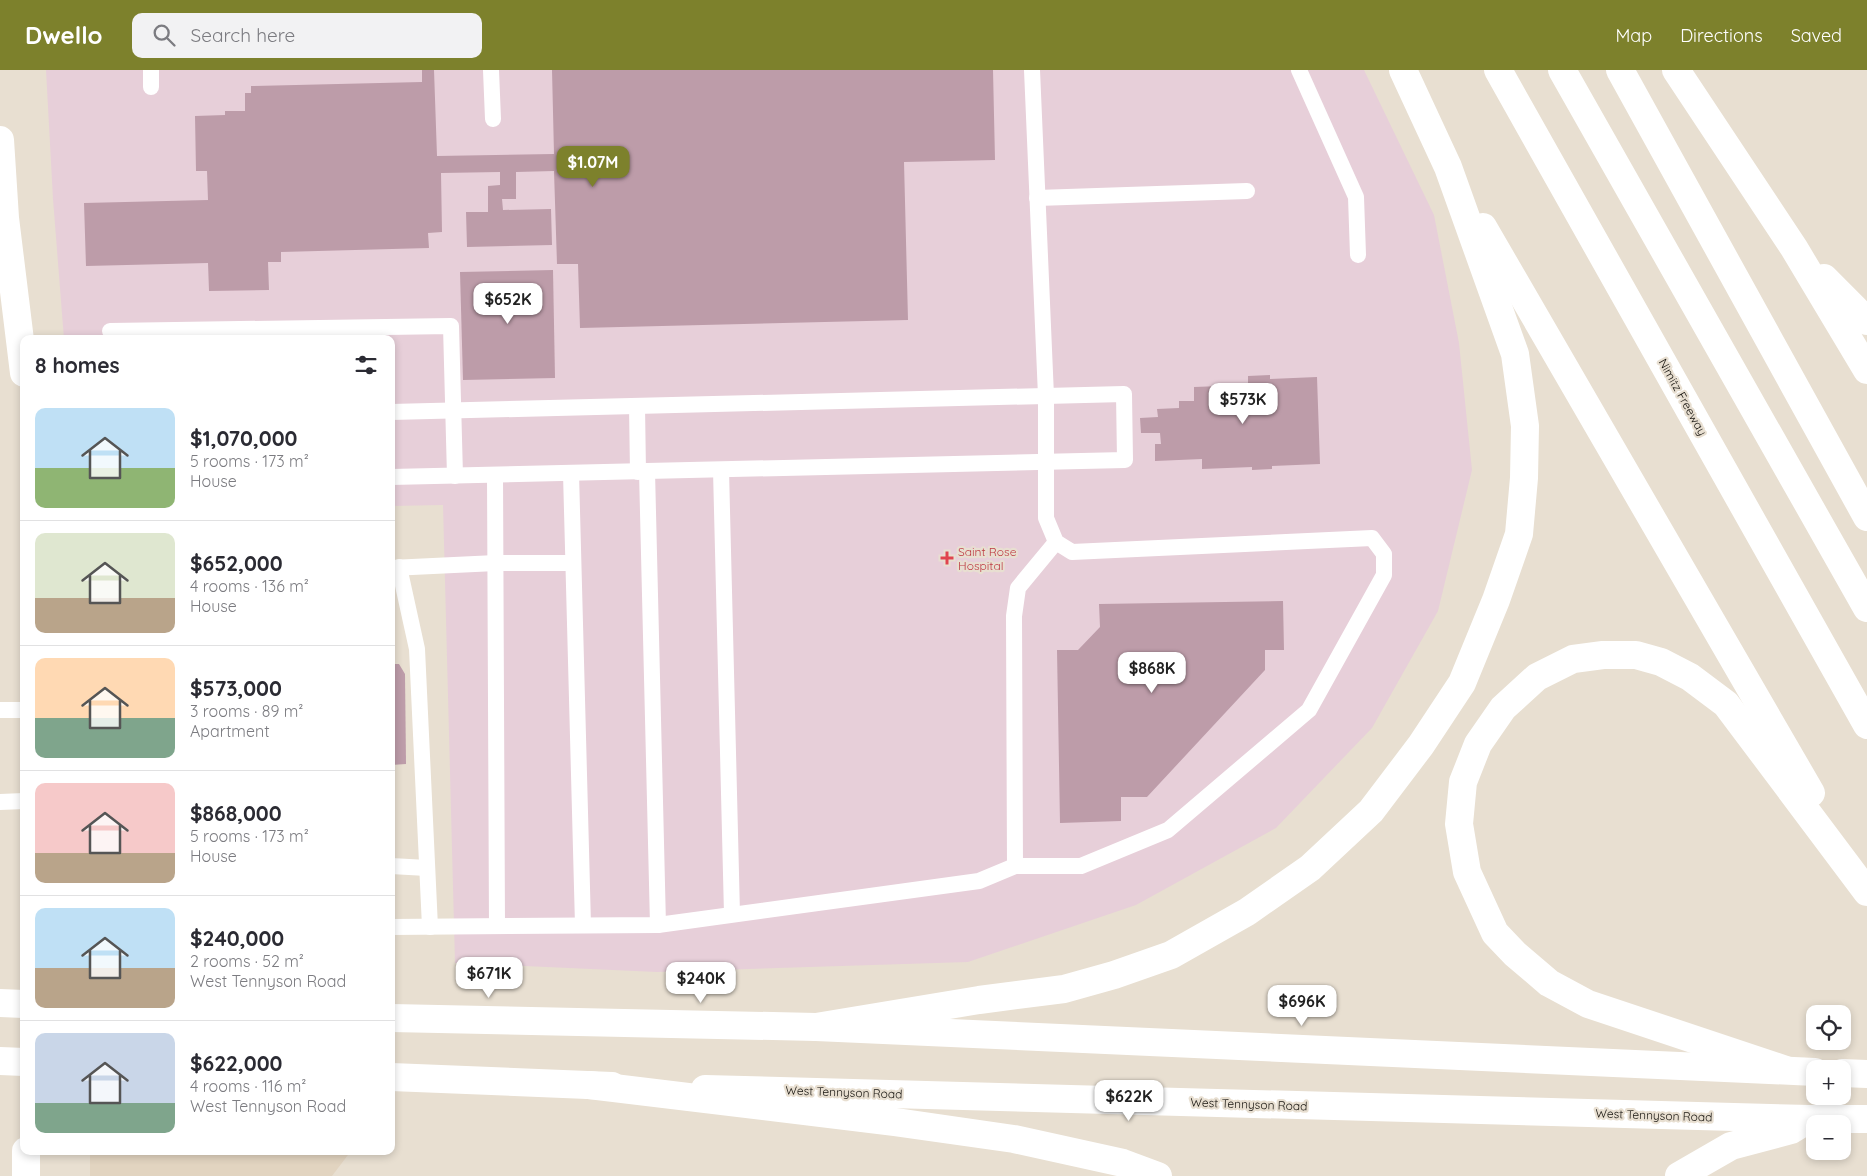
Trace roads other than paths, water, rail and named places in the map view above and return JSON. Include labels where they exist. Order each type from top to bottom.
[{"type":"main road","points":[[1403,70],[1448,167],[1867,891]]},
{"type":"main road","name":"Nimitz Freeway","points":[[1498,70],[1867,725]]},
{"type":"main road","points":[[1562,70],[1867,608]]},
{"type":"main road","points":[[1620,70],[1867,516]]},
{"type":"main road","points":[[1676,70],[1794,248],[1867,370]]},
{"type":"main road","points":[[0,140],[2,218],[20,345]]},
{"type":"main road","points":[[816,1027],[979,1000],[1064,989],[1114,975],[1172,955],[1247,912],[1310,868],[1371,811],[1421,745],[1462,683],[1496,600],[1519,534],[1524,478],[1525,426],[1515,354],[1448,167]]},
{"type":"main road","points":[[1794,248],[1867,322]]},
{"type":"main road","points":[[1786,1070],[1588,1004],[1549,983],[1515,954],[1495,933],[1467,872],[1459,824],[1464,782],[1478,744],[1503,708],[1537,677],[1573,659],[1603,655],[1636,655],[1661,662],[1690,677],[1726,704],[1867,891]]},
{"type":"main road","points":[[0,1003],[20,1004]]},
{"type":"main road","points":[[395,1018],[816,1027],[1806,1071]]},
{"type":"main road","points":[[0,1061],[20,1062]]},
{"type":"main road","points":[[1851,1073],[1867,1074]]},
{"type":"main road","name":"West Tennyson Road","points":[[395,1077],[589,1086],[1806,1119]]},
{"type":"main road","points":[[589,1086],[885,1121],[1014,1139],[1123,1163],[1158,1176]]},
{"type":"main road","name":"West Tennyson Road","points":[[1851,1119],[1867,1119]]},
{"type":"main road","points":[[1680,1176],[1731,1146],[1791,1130],[1806,1121]]},
{"type":"main road","points":[[26,1155],[26,1176]]},
{"type":"lane","points":[[151,70],[151,87]]},
{"type":"lane","points":[[491,70],[493,119]]},
{"type":"lane","points":[[395,927],[658,925],[979,880],[1015,866],[1081,866],[1168,830],[1309,710],[1384,575],[1384,554],[1372,538],[1072,552],[1056,542],[1046,518],[1046,396],[1032,70]]},
{"type":"lane","points":[[1299,70],[1356,197],[1358,255]]},
{"type":"lane","points":[[1037,198],[1247,191]]},
{"type":"lane","points":[[110,332],[306,334],[451,326],[455,476]]},
{"type":"lane","points":[[395,412],[1124,394],[1125,460],[395,478]]},
{"type":"lane","points":[[638,406],[643,471],[658,925]]},
{"type":"lane","points":[[721,470],[732,914]]},
{"type":"lane","points":[[571,473],[583,925]]},
{"type":"lane","points":[[495,475],[497,926]]},
{"type":"lane","points":[[1015,866],[1014,616],[1018,588],[1056,542]]},
{"type":"lane","points":[[430,927],[417,649],[395,568],[496,563],[573,564]]},
{"type":"lane","points":[[0,710],[20,710]]},
{"type":"lane","points":[[0,802],[20,801]]},
{"type":"lane","points":[[395,866],[427,868]]},
{"type":"place","name":"Saint Rose Hospital","points":[[947,558]]}]
